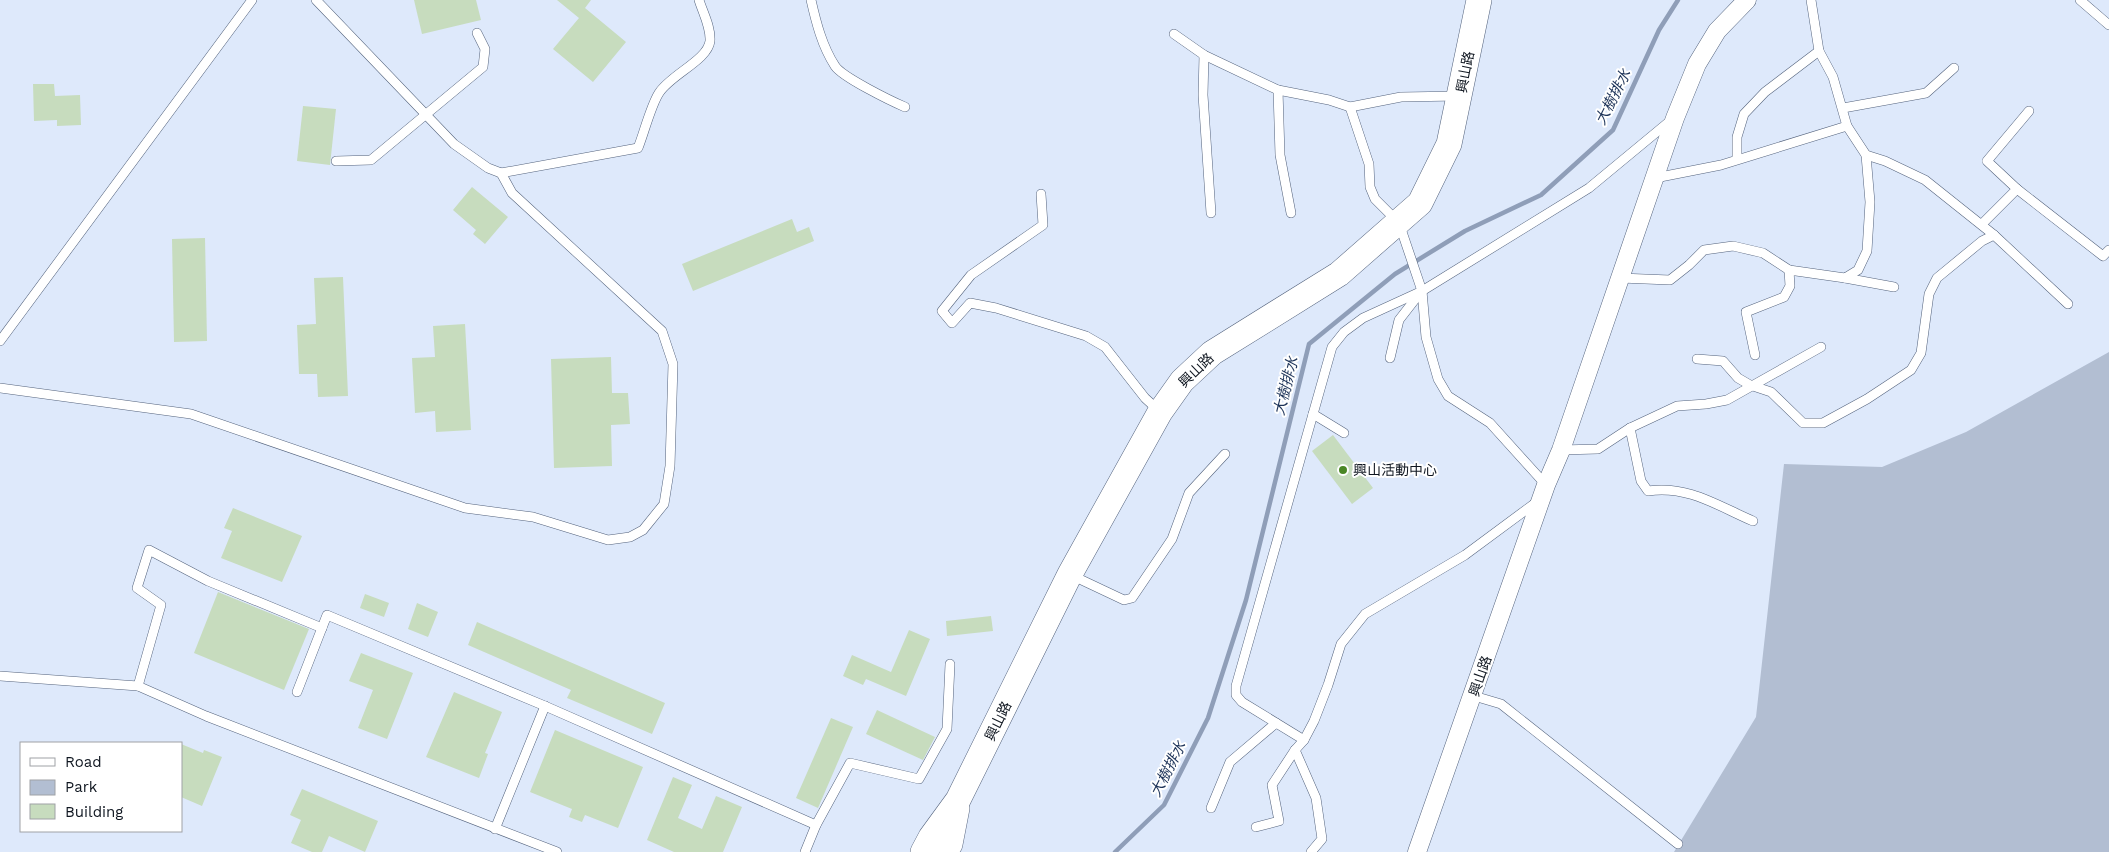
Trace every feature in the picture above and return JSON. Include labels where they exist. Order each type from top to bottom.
[{"type":"main road","name":"興山路","points":[[958,800],[1070,574],[1160,412],[1182,381],[1212,353],[1339,274],[1400,223],[1420,203],[1449,144],[1480,0]]},
{"type":"main road","points":[[923,852],[931,837],[958,800]]},
{"type":"main road","points":[[945,852],[950,844],[958,800]]},
{"type":"street","name":"興山路","points":[[1417,852],[1474,696],[1544,492],[1561,450],[1675,118],[1697,64],[1717,31],[1747,0]]},
{"type":"lane","points":[[0,341],[252,0]]},
{"type":"lane","points":[[316,0],[454,144],[488,168],[501,173],[638,148],[658,93],[676,75],[700,58],[710,43],[708,26],[699,0]]},
{"type":"lane","points":[[811,0],[819,32],[836,68],[877,94],[905,108]]},
{"type":"lane","points":[[1811,0],[1819,51],[1833,77],[1848,126],[1866,155],[1870,202],[1867,251],[1858,270],[1845,278]]},
{"type":"lane","points":[[2080,0],[2109,25]]},
{"type":"lane","points":[[336,161],[371,160],[482,67],[485,49],[477,33]]},
{"type":"lane","points":[[1174,34],[1204,55],[1278,90],[1329,100],[1350,107],[1401,97],[1460,96]]},
{"type":"lane","points":[[1737,159],[1737,137],[1744,114],[1766,92],[1819,51]]},
{"type":"lane","points":[[1204,55],[1203,95],[1211,212]]},
{"type":"lane","points":[[1843,108],[1926,92],[1954,68]]},
{"type":"lane","points":[[1278,90],[1280,155],[1291,213]]},
{"type":"lane","points":[[1256,827],[1279,820],[1272,785],[1295,750],[1304,740],[1314,721],[1341,644],[1365,614],[1465,555],[1544,492],[1490,423],[1448,396],[1438,379],[1426,337],[1422,291],[1408,247],[1400,223],[1375,199],[1372,193],[1369,164],[1350,107]]},
{"type":"lane","points":[[2029,111],[1987,161],[2017,189],[2103,256],[2109,250]]},
{"type":"lane","points":[[1304,740],[1242,702],[1236,695],[1236,686],[1332,347],[1344,332],[1363,318],[1422,291],[1589,188],[1675,118]]},
{"type":"lane","points":[[1654,178],[1721,165],[1848,126]]},
{"type":"lane","points":[[1866,155],[1886,161],[1925,180],[1982,224],[2068,304]]},
{"type":"lane","points":[[0,388],[191,414],[465,508],[533,517],[608,540],[630,537],[643,530],[664,504],[670,466],[673,364],[662,331],[512,193],[501,173]]},
{"type":"lane","points":[[1982,224],[2017,189]]},
{"type":"lane","points":[[1041,194],[1042,225],[971,275],[942,311],[952,323],[970,303],[996,308],[1086,336],[1105,347],[1145,398],[1160,412]]},
{"type":"lane","points":[[1697,359],[1723,361],[1738,378],[1750,385],[1770,392],[1803,423],[1822,423],[1867,399],[1911,370],[1921,353],[1929,294],[1937,278],[1982,241],[1994,235]]},
{"type":"lane","points":[[1620,278],[1670,280],[1690,265],[1704,250],[1733,246],[1763,253],[1789,270],[1894,287]]},
{"type":"lane","points":[[1755,355],[1746,312],[1784,297],[1790,286],[1789,270]]},
{"type":"lane","points":[[1390,358],[1399,320],[1422,291]]},
{"type":"lane","points":[[1561,450],[1598,449],[1630,428],[1677,406],[1727,400],[1750,385],[1822,347]]},
{"type":"lane","points":[[1313,414],[1344,433]]},
{"type":"lane","points":[[1630,428],[1642,481],[1648,492],[1664,489],[1685,491],[1753,521]]},
{"type":"lane","points":[[1070,574],[1124,600],[1132,598],[1172,539],[1189,493],[1225,454]]},
{"type":"lane","points":[[138,686],[161,606],[137,588],[149,550],[208,581],[322,628]]},
{"type":"lane","points":[[297,692],[326,615],[546,706],[816,825]]},
{"type":"lane","points":[[804,852],[816,825],[850,763],[919,779],[947,729],[950,664]]},
{"type":"lane","points":[[0,676],[138,686],[206,716],[557,852]]},
{"type":"lane","points":[[1474,696],[1501,704],[1678,844]]},
{"type":"lane","points":[[495,829],[546,706]]},
{"type":"lane","points":[[1210,808],[1230,762],[1276,723]]},
{"type":"lane","points":[[1295,750],[1316,798],[1322,839],[1311,852]]},
{"type":"green space","points":[[2109,352],[2109,852],[1674,852],[1756,717],[1784,464],[1882,467],[1966,432]]},
{"type":"building","points":[[414,0],[476,0],[481,20],[422,34]]},
{"type":"building","points":[[557,0],[591,0],[585,8],[626,42],[593,82],[553,49],[579,18]]},
{"type":"building","points":[[33,84],[54,84],[55,96],[80,95],[81,125],[57,126],[57,120],[34,121]]},
{"type":"building","points":[[303,106],[336,109],[330,165],[297,161]]},
{"type":"building","points":[[472,187],[508,217],[485,244],[473,234],[476,230],[453,210]]},
{"type":"building","points":[[792,219],[797,232],[809,227],[814,241],[693,291],[682,264]]},
{"type":"building","points":[[205,238],[207,341],[174,342],[172,239]]},
{"type":"building","points":[[343,277],[348,396],[318,397],[317,374],[299,374],[297,325],[316,324],[314,278]]},
{"type":"building","points":[[465,324],[471,430],[436,432],[435,411],[415,413],[412,358],[435,357],[433,326]]},
{"type":"building","points":[[611,357],[612,393],[628,393],[630,424],[611,425],[612,466],[554,468],[551,359]]},
{"type":"building","name":"興山活動中心","points":[[1333,435],[1373,488],[1352,504],[1312,451]]},
{"type":"building","points":[[233,508],[302,536],[282,582],[221,558],[232,531],[224,528]]},
{"type":"building","points":[[218,592],[309,629],[284,690],[194,653]]},
{"type":"building","points":[[365,594],[389,603],[384,617],[360,608]]},
{"type":"building","points":[[417,603],[438,612],[428,637],[408,629]]},
{"type":"building","points":[[991,616],[993,631],[947,636],[946,621]]},
{"type":"building","points":[[477,622],[665,703],[652,734],[567,698],[571,690],[468,645]]},
{"type":"building","points":[[909,630],[930,639],[906,696],[866,679],[863,685],[843,676],[852,655],[891,672]]},
{"type":"building","points":[[361,653],[413,673],[387,739],[358,728],[373,690],[349,681]]},
{"type":"building","points":[[454,692],[502,712],[485,753],[488,754],[479,778],[426,757]]},
{"type":"building","points":[[877,710],[935,737],[923,760],[866,734]]},
{"type":"building","points":[[831,718],[853,727],[818,808],[796,798]]},
{"type":"building","points":[[555,730],[643,767],[618,828],[585,815],[582,822],[569,817],[572,809],[530,792]]},
{"type":"building","points":[[182,744],[203,753],[204,750],[222,757],[202,806],[182,797]]},
{"type":"building","points":[[673,777],[692,785],[678,818],[702,829],[716,796],[742,807],[723,852],[674,852],[647,840]]},
{"type":"building","points":[[302,789],[378,821],[365,852],[329,836],[322,852],[312,852],[291,843],[301,820],[290,815]]},
{"type":"waterway","name":"大樹排水","points":[[1115,852],[1164,805],[1208,718],[1246,600],[1309,344],[1395,274],[1465,231],[1541,195],[1613,130],[1659,30],[1678,0]]},
{"type":"place","name":"興山活動中心","points":[[1343,470]]}]
